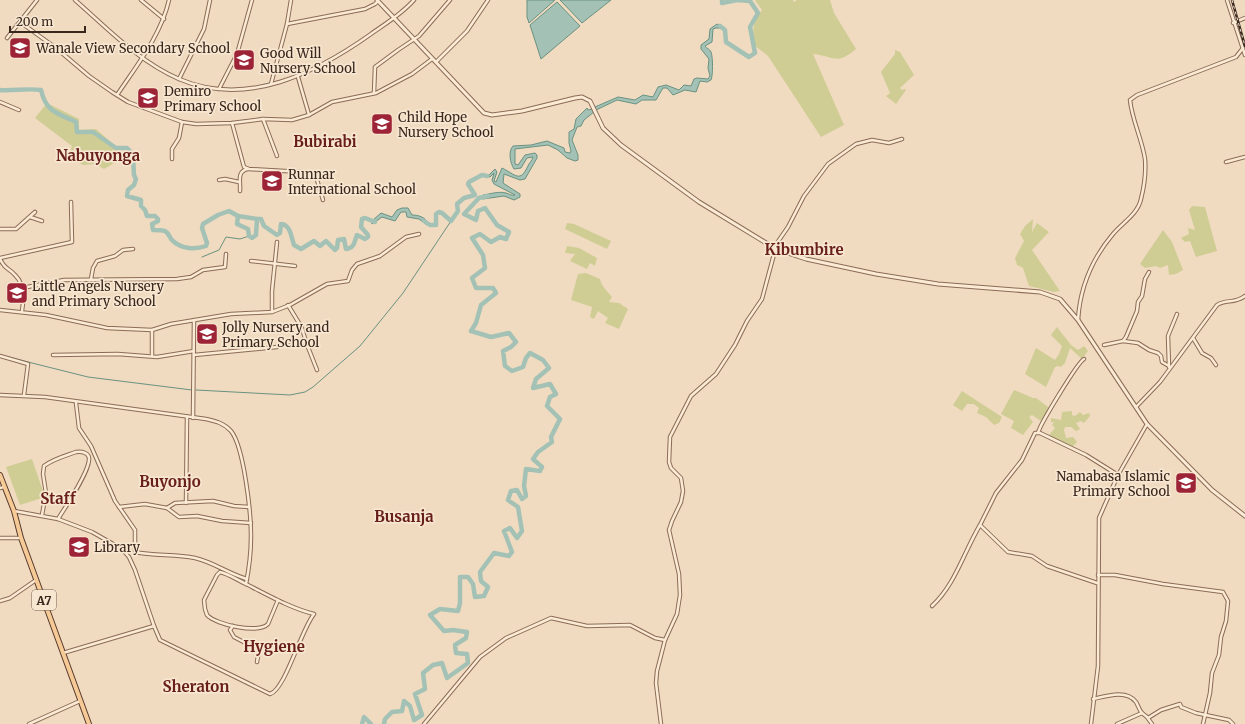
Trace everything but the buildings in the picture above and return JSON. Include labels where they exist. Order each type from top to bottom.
[{"type":"main road","name":"A7","points":[[0,475],[2,488],[14,512],[21,538],[89,724]]},
{"type":"street","points":[[7,38],[37,0]]},
{"type":"street","points":[[75,0],[142,58],[178,79],[198,86],[219,89],[271,84],[298,77],[334,59],[395,17],[414,0]]},
{"type":"street","points":[[141,0],[164,19]]},
{"type":"street","points":[[118,95],[142,58],[164,19],[169,0]]},
{"type":"street","points":[[178,79],[204,29],[210,0]]},
{"type":"street","points":[[219,89],[237,54],[252,0]]},
{"type":"street","points":[[271,84],[287,24],[291,0]]},
{"type":"street","points":[[287,24],[365,9],[375,4],[377,0],[395,17],[414,41],[487,115],[522,111],[575,98],[586,98],[594,108],[606,131],[621,145],[700,202],[776,249],[806,259],[883,276],[938,284],[1045,292],[1060,299],[1078,320],[1146,424],[1212,490],[1245,516]]},
{"type":"street","points":[[374,93],[375,67],[398,50],[414,41],[450,0]]},
{"type":"street","points":[[436,62],[467,30],[488,0]]},
{"type":"street","points":[[1227,0],[1233,23],[1245,55]]},
{"type":"street","points":[[1233,23],[1245,18]]},
{"type":"street","points":[[20,22],[56,48],[103,87],[134,104],[182,122],[196,124],[232,123],[263,119],[292,120],[309,115],[332,102],[374,93],[412,74],[432,58]]},
{"type":"street","points":[[1078,320],[1083,285],[1094,260],[1113,234],[1137,209],[1141,200],[1145,160],[1130,100],[1136,96],[1236,57],[1244,50]]},
{"type":"street","points":[[298,77],[309,115]]},
{"type":"street","points":[[0,102],[19,110]]},
{"type":"street","points":[[263,119],[276,156]]},
{"type":"street","points":[[172,159],[172,149],[179,138],[182,122]]},
{"type":"street","points":[[232,123],[244,167],[249,170]]},
{"type":"street","points":[[661,724],[656,678],[665,640],[677,614],[680,602],[679,574],[670,530],[672,520],[681,502],[683,491],[681,478],[669,462],[670,438],[691,396],[716,374],[735,345],[747,321],[762,299],[767,274],[777,243],[788,227],[804,196],[830,162],[849,148],[864,141],[872,140],[883,143],[902,139]]},
{"type":"street","points":[[1226,162],[1245,157]]},
{"type":"street","points":[[240,191],[239,182],[243,171],[320,173]]},
{"type":"street","points":[[315,173],[323,200]]},
{"type":"street","points":[[219,180],[225,179],[239,182]]},
{"type":"street","points":[[22,311],[24,297],[22,288],[16,275],[5,269],[0,258],[72,242],[71,202]]},
{"type":"street","points":[[0,229],[15,230],[35,212]]},
{"type":"street","points":[[30,217],[42,221]]},
{"type":"street","points":[[0,310],[22,311],[107,328],[152,330],[171,324],[230,314],[272,312],[327,284],[348,281],[352,270],[357,264],[380,256],[406,238],[419,234]]},
{"type":"street","points":[[272,312],[272,291],[277,242]]},
{"type":"street","points":[[91,279],[93,268],[97,261],[115,256],[123,250],[133,249]]},
{"type":"street","points":[[22,288],[64,280],[166,279],[191,277],[204,270],[225,267],[226,254]]},
{"type":"street","points":[[251,260],[295,266]]},
{"type":"street","points":[[1123,341],[1135,317],[1138,302],[1142,296],[1145,279],[1149,272]]},
{"type":"street","points":[[1136,407],[1193,338],[1217,305],[1222,303],[1232,303],[1245,296]]},
{"type":"street","points":[[288,305],[302,328],[317,370]]},
{"type":"street","points":[[1169,368],[1168,336],[1177,314]]},
{"type":"street","points":[[192,418],[194,320]]},
{"type":"street","points":[[152,330],[152,355]]},
{"type":"street","points":[[1193,338],[1202,353],[1211,358],[1216,365]]},
{"type":"street","points":[[1104,345],[1123,341],[1138,343],[1149,350],[1158,353],[1161,356],[1162,362],[1169,368]]},
{"type":"street","points":[[288,346],[306,342]]},
{"type":"street","points":[[53,355],[152,355],[157,357],[277,347]]},
{"type":"street","points":[[0,356],[28,364],[24,395]]},
{"type":"street","points":[[932,606],[942,596],[954,576],[966,549],[996,493],[1022,460],[1032,437],[1038,432],[1042,422],[1066,383],[1072,377],[1079,364],[1084,360]]},
{"type":"street","points":[[0,395],[24,395],[187,417],[220,423],[233,435],[241,453],[251,539],[246,584]]},
{"type":"street","points":[[76,403],[79,428],[91,446],[119,507],[134,530],[135,552],[196,558],[213,564],[235,576],[247,579]]},
{"type":"street","points":[[186,503],[187,417]]},
{"type":"street","points":[[1091,724],[1098,666],[1097,583],[1099,518],[1118,475],[1146,424]]},
{"type":"street","points":[[1038,432],[1086,455],[1118,475]]},
{"type":"street","points":[[42,515],[46,493],[43,474],[44,466],[52,461],[78,452],[83,452],[90,460],[58,519]]},
{"type":"street","points":[[167,508],[175,503],[213,501],[234,506],[248,507]]},
{"type":"street","points":[[119,507],[146,504],[167,508],[179,517],[197,516],[222,521],[250,523]]},
{"type":"street","points":[[14,512],[42,515],[58,519],[92,532],[118,546],[126,552],[135,570],[160,640],[270,694],[276,692],[282,683],[302,636],[314,614],[292,608],[278,600],[246,584],[219,572],[204,600],[205,612],[210,619],[234,626],[260,628],[266,626],[278,600]]},
{"type":"street","points":[[980,525],[1008,552],[1032,556],[1047,566],[1097,583]]},
{"type":"street","points":[[0,538],[21,538]]},
{"type":"street","points":[[1098,575],[1115,575],[1162,584],[1223,592],[1228,601],[1226,621],[1221,637],[1219,654],[1212,673],[1206,715],[1203,724]]},
{"type":"street","points":[[0,601],[10,598],[36,580]]},
{"type":"street","points":[[424,724],[480,657],[506,638],[551,618],[587,626],[630,625],[655,638],[665,640]]},
{"type":"street","points":[[63,653],[154,626]]},
{"type":"street","points":[[234,626],[230,630],[234,637],[259,649],[260,652],[257,662]]},
{"type":"street","points":[[1093,698],[1121,694],[1126,695],[1135,701],[1142,713],[1152,724]]},
{"type":"street","points":[[29,724],[80,701]]},
{"type":"street","points":[[1148,718],[1161,710],[1180,704],[1181,707],[1229,720],[1233,724]]},
{"type":"street","points":[[1118,724],[1142,713]]},
{"type":"shaded area","points":[[527,0],[555,0],[529,23],[527,17]]},
{"type":"shaded area","points":[[560,0],[611,0],[582,23]]},
{"type":"shaded area","points":[[755,0],[793,0],[794,2],[797,0],[830,0],[834,13],[856,49],[839,59],[813,54],[844,125],[821,137],[768,56],[754,45],[754,26],[762,10]]},
{"type":"shaded area","points":[[557,2],[580,26],[541,59],[530,25]]},
{"type":"shaded area","points":[[717,24],[724,28],[713,29],[712,42],[705,46],[712,54],[712,78],[707,82],[700,81],[696,92],[685,90],[673,95],[667,88],[663,88],[656,100],[642,100],[636,104],[617,100],[596,110],[595,107],[618,97],[635,100],[643,95],[653,97],[658,87],[666,85],[679,90],[684,85],[691,86],[694,79],[708,79],[710,76],[708,68],[709,59],[701,49],[701,45],[709,39],[710,29]]},
{"type":"shaded area","points":[[895,50],[900,52],[914,75],[900,88],[902,90],[906,90],[896,104],[886,96],[890,93],[881,72],[895,54]]},
{"type":"shaded area","points":[[47,103],[79,119],[79,130],[96,129],[121,151],[116,162],[104,169],[95,164],[83,165],[68,156],[72,146],[35,118]]},
{"type":"shaded area","points":[[587,108],[588,110],[593,109],[594,112],[584,120],[581,126],[577,127],[572,140],[578,155],[578,160],[575,161],[567,158],[558,150],[548,145],[515,149],[515,164],[518,165],[525,155],[535,153],[537,155],[537,158],[525,179],[520,180],[504,174],[503,183],[520,194],[520,197],[514,200],[504,196],[483,199],[483,195],[497,192],[515,195],[494,184],[492,180],[494,173],[490,177],[482,175],[489,175],[495,169],[497,172],[494,181],[496,182],[502,168],[517,176],[523,174],[533,157],[527,158],[521,168],[514,169],[511,164],[510,157],[510,151],[513,146],[531,145],[547,141],[564,148],[565,152],[570,153],[569,132],[574,129],[576,119]]},
{"type":"shaded area","points":[[1192,206],[1205,207],[1217,251],[1196,257],[1190,241],[1185,242],[1181,238],[1189,234],[1188,228],[1195,230],[1189,210]]},
{"type":"shaded area","points":[[408,208],[412,215],[424,218],[428,224],[427,225],[419,219],[407,217],[406,212],[401,212],[395,221],[382,217],[372,224],[371,219],[373,220],[381,213],[392,217],[397,210]]},
{"type":"shaded area","points":[[1033,219],[1032,232],[1037,223],[1049,232],[1032,250],[1060,291],[1054,292],[1029,286],[1023,268],[1017,265],[1015,258],[1024,241],[1020,234],[1025,226]]},
{"type":"shaded area","points":[[567,223],[574,224],[611,241],[607,249],[565,229]]},
{"type":"shaded area","points":[[1163,230],[1172,242],[1183,270],[1176,274],[1169,275],[1168,265],[1160,268],[1156,266],[1145,268],[1140,264]]},
{"type":"shaded area","points":[[567,246],[579,248],[597,258],[595,266],[590,263],[587,269],[570,261],[575,254],[565,253]]},
{"type":"shaded area","points":[[586,273],[600,279],[603,286],[612,297],[609,302],[619,303],[628,309],[619,329],[605,323],[608,318],[598,311],[594,319],[590,317],[592,307],[571,300],[578,274]]},
{"type":"shaded area","points":[[1057,327],[1071,345],[1078,350],[1084,346],[1088,351],[1082,359],[1070,348],[1065,363],[1061,367],[1055,367],[1046,387],[1025,374],[1036,348],[1055,360],[1062,346],[1051,335]]},
{"type":"shaded area","points":[[1014,390],[1036,398],[1051,409],[1041,421],[1032,415],[1029,417],[1033,422],[1023,435],[1011,428],[1014,421],[1001,414]]},
{"type":"shaded area","points":[[962,391],[1002,417],[999,423],[994,425],[986,417],[977,413],[979,408],[974,404],[967,404],[962,411],[953,405]]},
{"type":"shaded area","points":[[1072,411],[1072,415],[1075,416],[1080,412],[1083,415],[1089,413],[1090,416],[1084,423],[1081,421],[1076,423],[1080,429],[1076,431],[1071,427],[1065,427],[1064,430],[1066,438],[1073,437],[1077,442],[1071,448],[1052,439],[1049,435],[1055,428],[1052,425],[1054,422],[1051,422],[1051,418],[1061,420],[1062,412]]},
{"type":"shaded area","points":[[32,459],[45,497],[20,505],[6,467]]},
{"type":"waterway","points":[[720,26],[725,30],[726,42],[749,57],[755,53],[750,27],[758,13],[750,1],[737,0],[722,3],[722,0]]},
{"type":"waterway","points":[[0,90],[41,90],[46,103],[53,111],[76,122],[77,132],[93,132],[116,148],[127,148],[131,152],[133,158],[134,175],[136,179],[134,185],[128,190],[127,196],[141,200],[141,206],[145,210],[147,216],[155,216],[158,219],[158,221],[152,224],[153,230],[165,231],[172,240],[180,246],[193,248],[206,246],[207,243],[202,228],[203,224],[218,215],[229,211],[238,216],[237,224],[248,229],[249,236],[252,238],[256,235],[257,219],[261,219],[264,226],[277,235],[280,233],[281,224],[284,225],[289,229],[294,245],[301,249],[314,241],[320,246],[326,241],[335,250],[337,248],[338,240],[344,239],[346,249],[349,248],[354,244],[357,235],[365,239],[368,237],[361,227],[362,219],[365,218],[375,222]]},
{"type":"waterway","points":[[424,221],[430,225],[436,225],[436,214],[439,212],[451,221],[458,211],[457,204],[464,198],[475,195],[468,184],[469,182],[482,175],[487,176]]},
{"type":"waterway","points":[[384,724],[385,719],[392,712],[402,711],[404,701],[410,706],[414,720],[422,715],[415,694],[425,689],[423,673],[433,665],[442,663],[447,678],[468,663],[467,654],[456,653],[455,645],[466,638],[467,632],[453,630],[444,631],[430,615],[440,609],[458,611],[460,603],[460,577],[468,577],[473,584],[475,597],[484,596],[488,587],[481,581],[480,572],[494,553],[509,556],[512,552],[504,531],[510,528],[517,538],[522,531],[518,507],[508,500],[511,491],[517,490],[522,499],[526,496],[524,486],[526,469],[540,471],[542,467],[533,459],[538,452],[552,442],[551,437],[560,419],[547,406],[550,397],[556,394],[550,384],[533,388],[536,379],[549,368],[543,360],[530,353],[526,358],[523,367],[512,371],[505,366],[503,351],[511,347],[516,342],[509,333],[491,337],[471,331],[476,323],[481,305],[496,293],[493,288],[476,288],[472,278],[485,268],[483,255],[472,238],[480,234],[491,242],[500,237],[506,239],[509,232],[497,225],[485,208],[478,211],[476,220],[464,214],[479,198],[488,196]]},
{"type":"waterway","points":[[238,216],[257,219]]},
{"type":"waterway","points":[[196,390],[290,395],[305,392],[313,387],[360,346],[403,293],[451,221]]},
{"type":"waterway","points":[[202,257],[219,250],[226,237],[240,239],[249,236]]},
{"type":"waterway","points":[[0,355],[88,377],[192,390]]},
{"type":"waterway","points":[[362,724],[364,717],[371,724]]},
{"type":"railway","points":[[1232,0],[1245,46]]},
{"type":"place","name":"Wanale View Secondary School","points":[[20,48]]},
{"type":"place","name":"Good Will Nursery School","points":[[244,60]]},
{"type":"place","name":"Demiro Primary School","points":[[148,98]]},
{"type":"place","name":"Child Hope Nursery School","points":[[382,124]]},
{"type":"place","name":"Runnar International School","points":[[272,181]]},
{"type":"place","name":"Little Angels Nursery and Primary School","points":[[17,293]]},
{"type":"place","name":"Jolly Nursery and Primary School","points":[[207,334]]},
{"type":"place","name":"Namabasa Islamic Primary School","points":[[1186,483]]},
{"type":"place","name":"Library","points":[[79,547]]},
{"type":"district","name":"Bubirabi","points":[[325,141]]},
{"type":"district","name":"Nabuyonga","points":[[98,155]]},
{"type":"district","name":"Kibumbire","points":[[804,249]]},
{"type":"district","name":"Buyonjo","points":[[170,481]]},
{"type":"district","name":"Staff","points":[[58,498]]},
{"type":"district","name":"Busanja","points":[[404,516]]},
{"type":"district","name":"Hygiene","points":[[274,646]]},
{"type":"district","name":"Sheraton","points":[[196,686]]}]
